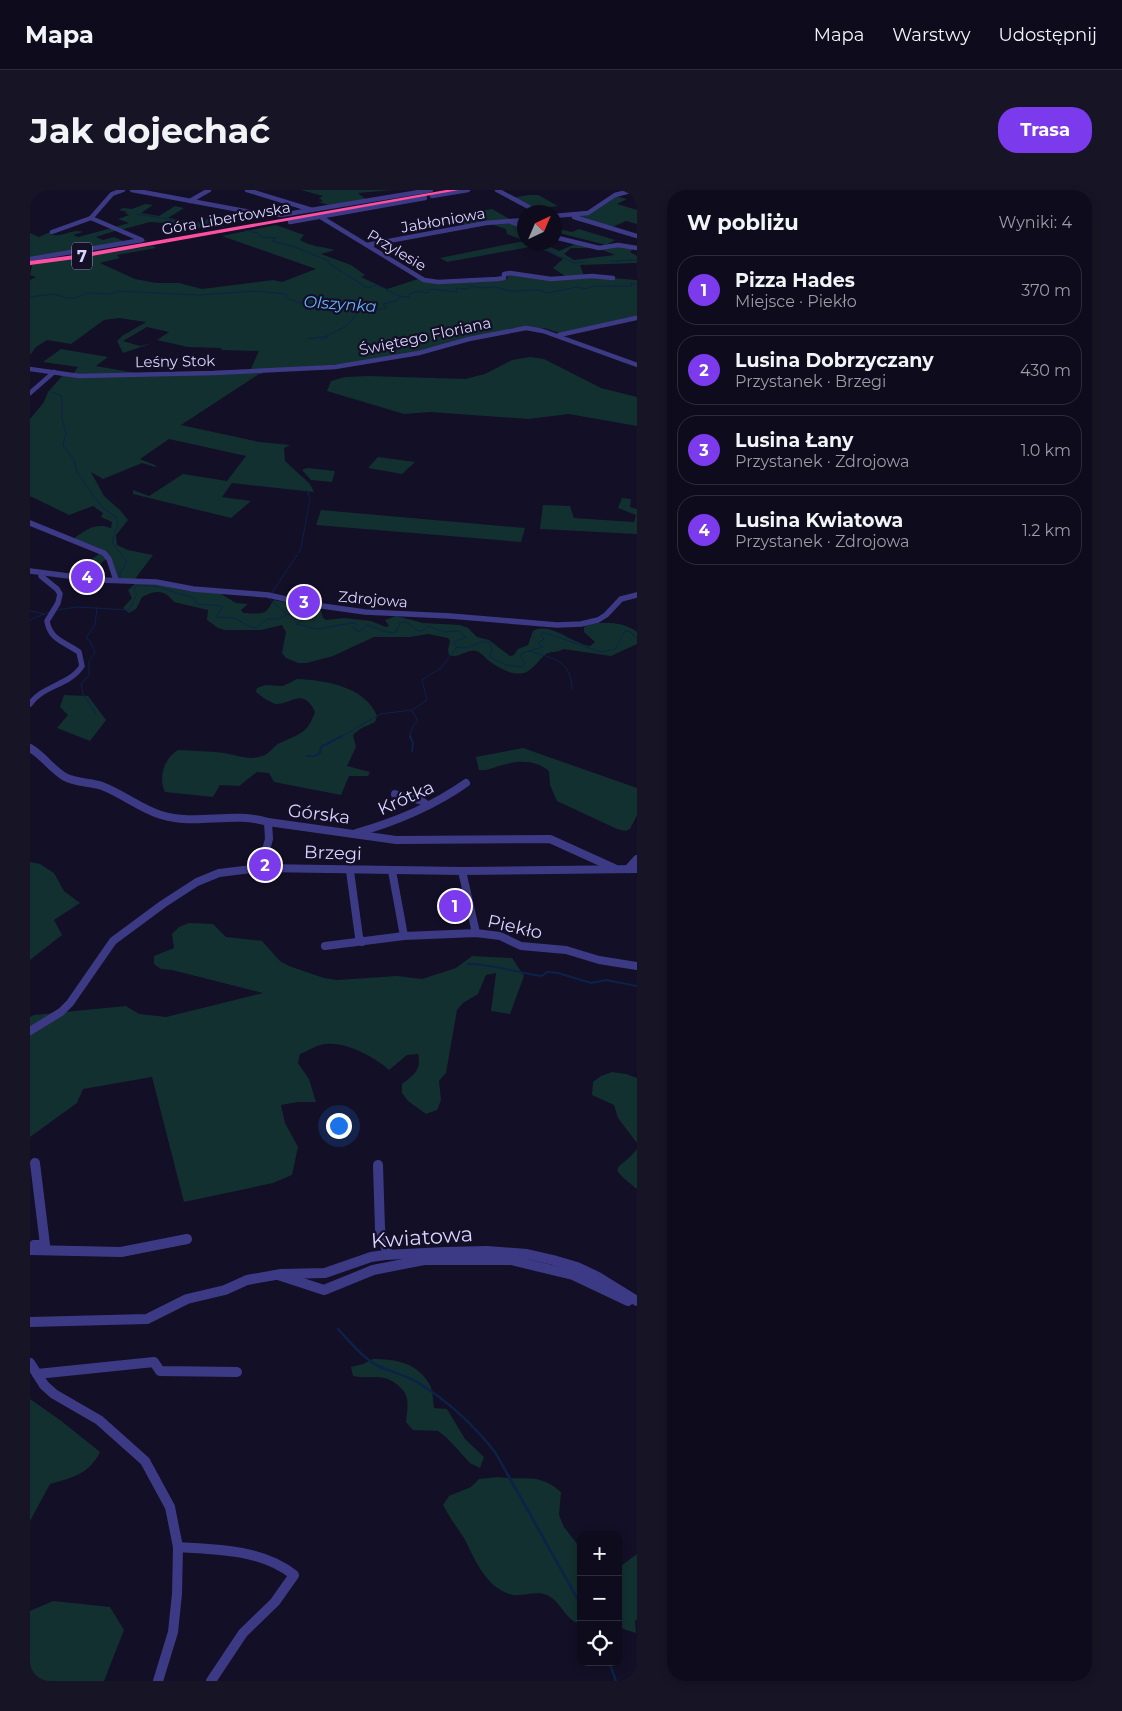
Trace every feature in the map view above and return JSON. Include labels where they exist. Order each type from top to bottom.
[{"type":"highway","name":"Góra Libertowska","points":[[411,198],[419,194],[445,190]]},
{"type":"highway","name":"Góra Libertowska","points":[[30,261],[134,246],[456,190]]},
{"type":"highway","points":[[425,198],[435,195]]},
{"type":"highway","name":"7","points":[[157,242],[171,242],[290,222]]},
{"type":"street","points":[[52,232],[91,218],[112,194],[123,190]]},
{"type":"street","name":"Góra Libertowska","points":[[132,190],[265,214],[289,214],[312,211],[431,190]]},
{"type":"street","points":[[190,201],[210,190]]},
{"type":"street","points":[[247,190],[312,211]]},
{"type":"street","name":"Góra Libertowska","points":[[435,195],[468,190]]},
{"type":"street","points":[[497,190],[525,205]]},
{"type":"street","points":[[562,216],[588,214],[615,195],[634,190]]},
{"type":"street","name":"Góra Libertowska","points":[[290,222],[425,198]]},
{"type":"street","points":[[571,215],[637,236]]},
{"type":"street","name":"Przylesie","points":[[320,216],[384,254],[417,277],[429,282],[501,279],[507,273],[551,279],[592,276],[613,278]]},
{"type":"street","points":[[30,261],[142,240],[91,218]]},
{"type":"street","name":"Jabłoniowa","points":[[367,245],[486,223],[517,221]]},
{"type":"street","points":[[511,222],[517,224]]},
{"type":"street","points":[[562,239],[599,248],[618,245],[637,248]]},
{"type":"street","name":"Świętego Floriana","points":[[557,336],[636,318]]},
{"type":"street","name":"Świętego Floriana","points":[[296,369],[335,367],[419,353],[516,328],[538,329],[637,365]]},
{"type":"street","name":"Leśny Stok","points":[[30,369],[79,376],[169,375],[296,369]]},
{"type":"street","points":[[30,392],[54,372]]},
{"type":"street","points":[[30,523],[104,553],[110,560],[110,571],[116,580]]},
{"type":"street","name":"Zdrojowa","points":[[30,571],[156,582],[193,589],[268,595],[308,604],[365,612],[450,616],[557,625],[581,624],[598,620],[606,615],[620,599],[637,595]]},
{"type":"street","points":[[30,704],[40,694],[72,678],[82,666],[82,655],[79,652],[51,636],[47,621],[60,594],[57,589],[41,576],[41,572]]},
{"type":"street","name":"Górska","points":[[30,748],[41,754],[55,770],[67,778],[102,786],[140,804],[153,813],[180,818],[252,817],[268,822],[396,840],[550,839],[617,869]]},
{"type":"street","name":"Krótka","points":[[356,833],[395,820],[454,792],[466,784]]},
{"type":"street","points":[[395,794],[422,801],[427,805]]},
{"type":"street","points":[[260,868],[268,847],[270,826],[268,822]]},
{"type":"street","points":[[628,869],[637,859]]},
{"type":"street","name":"Brzegi","points":[[30,1032],[61,1012],[70,1003],[113,941],[148,914],[209,876],[237,870],[260,868],[350,871],[637,869]]},
{"type":"street","points":[[350,871],[359,937],[362,942]]},
{"type":"street","points":[[392,871],[404,936]]},
{"type":"street","points":[[462,871],[476,933]]},
{"type":"street","name":"Piekło","points":[[326,946],[404,936],[476,933],[500,936],[521,946],[566,950],[599,960],[637,966]]},
{"type":"street","points":[[30,1245],[45,1245],[35,1163]]},
{"type":"street","points":[[378,1165],[380,1229],[388,1254]]},
{"type":"street","points":[[30,1250],[121,1252],[187,1239]]},
{"type":"street","name":"Kwiatowa","points":[[30,1322],[147,1319],[187,1299],[225,1290],[246,1280],[276,1274],[325,1274],[371,1257],[388,1254],[487,1251],[527,1254],[577,1268],[598,1277],[637,1301]]},
{"type":"street","points":[[276,1274],[324,1290],[373,1270],[424,1260],[511,1260],[573,1275],[637,1306]]},
{"type":"street","points":[[37,1374],[154,1362],[160,1371],[237,1372]]},
{"type":"street","points":[[30,1363],[44,1385],[54,1394],[99,1420],[145,1461],[170,1507],[178,1547],[176,1615],[158,1681]]},
{"type":"street","points":[[178,1547],[256,1555],[281,1563],[294,1575],[275,1602],[243,1633],[211,1681]]},
{"type":"green space","points":[[301,190],[393,190],[358,193],[367,200],[331,206],[319,202],[323,201],[319,198],[323,196]]},
{"type":"green space","points":[[538,195],[556,205],[526,205],[513,198]]},
{"type":"green space","points":[[615,196],[627,199],[617,204],[637,210],[637,224],[626,221],[610,228],[574,216],[585,215]]},
{"type":"green space","points":[[145,204],[153,205],[141,213],[159,216],[175,206],[184,208],[168,218],[202,223],[209,218],[216,219],[209,224],[220,225],[190,229],[167,223],[150,222],[120,230],[115,227],[129,223],[118,219],[129,215],[125,213],[127,212],[119,210],[123,208],[132,209]]},
{"type":"green space","points":[[492,209],[513,221],[517,221],[517,238],[507,234],[506,229],[488,223],[508,222],[505,221],[492,221],[466,226],[450,216]]},
{"type":"green space","points":[[276,225],[304,235],[300,240],[304,242],[335,250],[321,254],[351,265],[365,275],[361,277],[387,289],[418,279],[428,282],[505,280],[508,278],[506,274],[539,278],[565,276],[553,268],[563,259],[544,250],[559,251],[578,243],[596,248],[571,248],[564,254],[574,260],[615,255],[600,249],[618,246],[637,249],[633,249],[630,252],[637,256],[637,263],[580,265],[584,276],[637,280],[637,316],[560,333],[544,328],[513,328],[410,353],[345,364],[250,371],[259,351],[188,347],[157,340],[169,332],[147,327],[123,341],[140,346],[153,343],[123,353],[117,341],[146,322],[119,318],[104,320],[71,344],[47,340],[36,347],[30,355],[30,280],[36,277],[30,275],[32,266],[30,264],[160,243],[132,249],[153,246],[156,248],[117,255],[120,258],[100,263],[135,279],[156,283],[179,283],[202,289],[273,280],[282,282],[316,269],[222,236]]},
{"type":"green space","points":[[112,228],[118,230],[96,237],[103,240],[114,237],[128,243],[143,239],[147,241],[53,257],[30,258],[30,233],[39,237],[50,232],[52,233],[50,234],[58,235],[75,231],[83,232],[73,235],[78,237]]},
{"type":"green space","points":[[579,229],[615,240],[606,245],[562,234],[562,230],[572,232]]},
{"type":"green space","points":[[517,242],[517,249],[447,262],[440,258]]},
{"type":"green space","points":[[61,349],[108,357],[96,366],[141,374],[73,374],[78,367],[43,362]]},
{"type":"green space","points":[[530,357],[544,359],[601,388],[637,397],[637,426],[569,414],[528,419],[430,412],[404,414],[327,391],[331,381],[345,377],[465,379],[485,374],[512,360]]},
{"type":"green space","points":[[262,372],[262,374],[259,374],[181,425],[259,442],[290,445],[284,448],[285,461],[310,484],[314,492],[232,483],[222,497],[251,501],[231,518],[133,494],[133,490],[149,496],[183,474],[227,481],[246,456],[169,439],[140,459],[157,466],[155,467],[142,463],[103,479],[91,472],[104,496],[128,520],[116,535],[117,545],[128,550],[153,555],[135,579],[117,579],[110,560],[103,551],[73,539],[96,526],[111,528],[112,522],[101,517],[103,513],[93,506],[69,515],[30,496],[30,419],[44,402],[48,392],[63,375]]},
{"type":"green space","points":[[378,457],[415,462],[402,474],[368,468]]},
{"type":"green space","points":[[307,468],[335,471],[332,482],[311,480],[302,470]]},
{"type":"green space","points":[[622,498],[631,499],[630,507],[637,509],[637,534],[540,529],[543,505],[570,506],[574,518],[634,522],[636,515],[618,508]]},
{"type":"green space","points":[[321,510],[525,528],[521,542],[316,525]]},
{"type":"green space","points":[[102,552],[108,558],[83,576],[70,574]]},
{"type":"green space","points":[[149,583],[187,591],[221,594],[236,603],[248,604],[241,610],[243,613],[264,612],[274,600],[321,610],[323,618],[326,620],[344,618],[371,621],[386,627],[389,626],[385,620],[396,616],[423,623],[460,625],[468,628],[477,637],[489,640],[510,656],[514,655],[518,649],[528,645],[533,631],[540,629],[554,631],[590,646],[595,642],[584,632],[584,627],[596,623],[619,624],[632,629],[637,632],[637,644],[611,656],[563,649],[548,653],[531,669],[519,674],[500,668],[476,651],[469,651],[456,656],[449,655],[450,641],[448,638],[428,634],[410,637],[374,637],[333,656],[307,663],[298,663],[286,658],[282,653],[286,632],[282,625],[261,630],[225,630],[218,628],[207,620],[208,610],[174,602],[167,595],[160,592],[142,597],[136,609],[129,613],[123,608],[132,598],[128,590],[135,584]]},
{"type":"green space","points":[[297,679],[320,681],[343,687],[364,698],[372,706],[377,716],[375,722],[360,729],[353,735],[356,747],[347,766],[370,772],[368,776],[349,776],[341,795],[274,782],[269,773],[257,772],[239,786],[220,785],[213,797],[165,792],[162,775],[169,758],[178,750],[218,752],[248,758],[257,757],[265,755],[278,744],[298,735],[306,729],[315,712],[306,700],[301,698],[275,704],[256,692],[257,688],[265,685],[283,686]]},
{"type":"green space","points":[[64,695],[88,696],[106,720],[90,741],[57,728],[68,715],[60,707]]},
{"type":"green space","points":[[523,748],[637,788],[637,815],[630,829],[625,831],[617,829],[557,801],[550,785],[549,771],[539,765],[515,762],[479,770],[476,757]]},
{"type":"green space","points":[[30,862],[40,864],[54,873],[64,891],[80,903],[54,920],[62,935],[30,960]]},
{"type":"green space","points":[[189,923],[213,924],[226,937],[262,941],[280,961],[324,978],[337,980],[397,976],[422,979],[456,968],[472,956],[512,958],[524,976],[510,1014],[491,1011],[496,973],[486,975],[478,994],[463,1003],[457,1010],[446,1073],[439,1081],[441,1100],[437,1110],[426,1114],[408,1101],[402,1093],[402,1084],[418,1068],[418,1054],[407,1055],[389,1070],[360,1051],[342,1045],[320,1045],[300,1054],[298,1063],[309,1079],[316,1102],[298,1102],[281,1105],[285,1123],[298,1147],[292,1175],[273,1183],[184,1202],[152,1077],[83,1089],[77,1103],[30,1137],[30,1017],[34,1015],[126,1006],[139,1014],[166,1017],[263,993],[172,970],[161,969],[154,964],[154,956],[174,948],[172,934],[179,927]]},
{"type":"green space","points":[[612,1072],[637,1078],[637,1143],[618,1118],[614,1105],[592,1095],[593,1082],[601,1076]]},
{"type":"green space","points":[[637,1149],[637,1189],[621,1175],[618,1168]]},
{"type":"green space","points":[[373,1359],[398,1361],[413,1367],[425,1378],[431,1387],[434,1408],[447,1409],[465,1439],[484,1457],[480,1468],[470,1463],[438,1431],[413,1430],[406,1422],[408,1405],[404,1391],[389,1379],[353,1376],[351,1367]]},
{"type":"green space","points":[[30,1399],[100,1452],[91,1465],[79,1474],[50,1484],[30,1521]]},
{"type":"green space","points":[[498,1477],[531,1478],[545,1482],[561,1492],[559,1515],[564,1527],[577,1544],[577,1622],[571,1619],[547,1595],[537,1593],[514,1595],[500,1590],[487,1578],[476,1563],[464,1538],[443,1505],[449,1496],[471,1487],[479,1479]]},
{"type":"green space","points":[[637,1554],[636,1633],[622,1627],[622,1565]]},
{"type":"green space","points":[[53,1601],[110,1607],[124,1630],[104,1681],[30,1681],[30,1611]]},
{"type":"waterway","points":[[136,214],[224,227]]},
{"type":"waterway","points":[[245,230],[258,233],[261,237],[276,238],[272,241],[295,247],[329,261],[329,263],[367,288],[377,285],[401,296]]},
{"type":"waterway","points":[[545,250],[575,263],[584,262]]},
{"type":"waterway","points":[[611,261],[637,260]]},
{"type":"waterway","name":"Olszynka","points":[[401,296],[409,297],[410,294],[417,291],[428,293],[430,289],[457,292],[456,288],[467,289],[471,286],[480,288],[496,287],[509,291],[540,290],[547,293],[577,287],[586,289],[593,286],[632,286],[631,283],[637,285]]},
{"type":"waterway","name":"Olszynka","points":[[30,297],[54,294],[67,298],[76,298],[87,293],[111,294],[117,291],[198,295],[255,291],[286,294],[286,298],[300,303],[337,303],[356,309]]},
{"type":"waterway","name":"Olszynka","points":[[356,309],[384,309],[386,308],[383,304],[396,301],[401,296]]},
{"type":"waterway","points":[[327,336],[348,325],[357,313],[356,309]]},
{"type":"waterway","points":[[308,339],[327,336]]},
{"type":"waterway","points":[[320,339],[327,338],[327,336]]},
{"type":"waterway","points":[[51,392],[60,395],[62,398],[62,419],[66,433],[63,446],[74,460],[77,472],[90,491],[102,507],[116,517],[118,524],[112,542],[127,562],[120,573],[120,579]]},
{"type":"waterway","points":[[298,553],[301,548],[310,499],[307,490]]},
{"type":"waterway","points":[[271,594],[297,555]]},
{"type":"waterway","points":[[97,608],[129,610],[137,594],[134,589],[136,586],[154,586],[194,598],[197,604],[223,606],[216,617],[235,618],[248,626],[256,628],[267,619],[278,619],[296,610],[304,612],[308,617],[296,624],[317,629],[352,623],[357,624],[353,628],[359,632],[367,625],[384,631],[396,632],[400,623],[406,622],[419,631],[429,626],[443,632],[459,631],[466,637],[453,643],[457,647]]},
{"type":"waterway","points":[[267,597],[286,614]]},
{"type":"waterway","points":[[56,610],[78,607],[97,608]]},
{"type":"waterway","points":[[96,714],[83,694],[81,684],[89,675],[89,661],[95,653],[90,641],[86,638],[95,625],[97,608]]},
{"type":"waterway","points":[[30,611],[44,614]]},
{"type":"waterway","points":[[44,614],[51,611]]},
{"type":"waterway","points":[[30,620],[44,614]]},
{"type":"waterway","points":[[529,651],[543,647],[538,643],[544,639],[541,635],[543,632],[601,652],[615,649],[625,631],[631,632],[637,639]]},
{"type":"waterway","points":[[457,647],[467,648],[481,642],[489,642],[492,650],[490,657],[506,665],[522,667],[525,664],[520,656],[522,653],[529,651]]},
{"type":"waterway","points":[[339,738],[380,714],[412,710],[427,700],[422,680],[442,667],[457,647]]},
{"type":"waterway","points":[[529,651],[553,659],[564,666],[571,679],[572,689]]},
{"type":"waterway","points":[[409,738],[413,726],[418,721],[412,711]]},
{"type":"waterway","points":[[307,756],[315,756],[320,753],[321,747],[342,736]]},
{"type":"waterway","points":[[410,736],[413,743],[412,751]]},
{"type":"waterway","points":[[468,964],[487,965],[542,976],[547,972],[558,973],[591,983],[606,980],[637,986]]},
{"type":"waterway","points":[[338,1329],[356,1349],[372,1362],[412,1380],[439,1397],[469,1423],[487,1442],[495,1452],[577,1598]]},
{"type":"waterway","points":[[610,1666],[616,1681]]},
{"type":"place","name":"Lusina Kwiatowa","points":[[87,577]]},
{"type":"place","name":"Lusina Łany","points":[[304,602]]},
{"type":"place","name":"Lusina Dobrzyczany","points":[[265,865]]},
{"type":"place","name":"Pizza Hades","points":[[455,906]]}]
